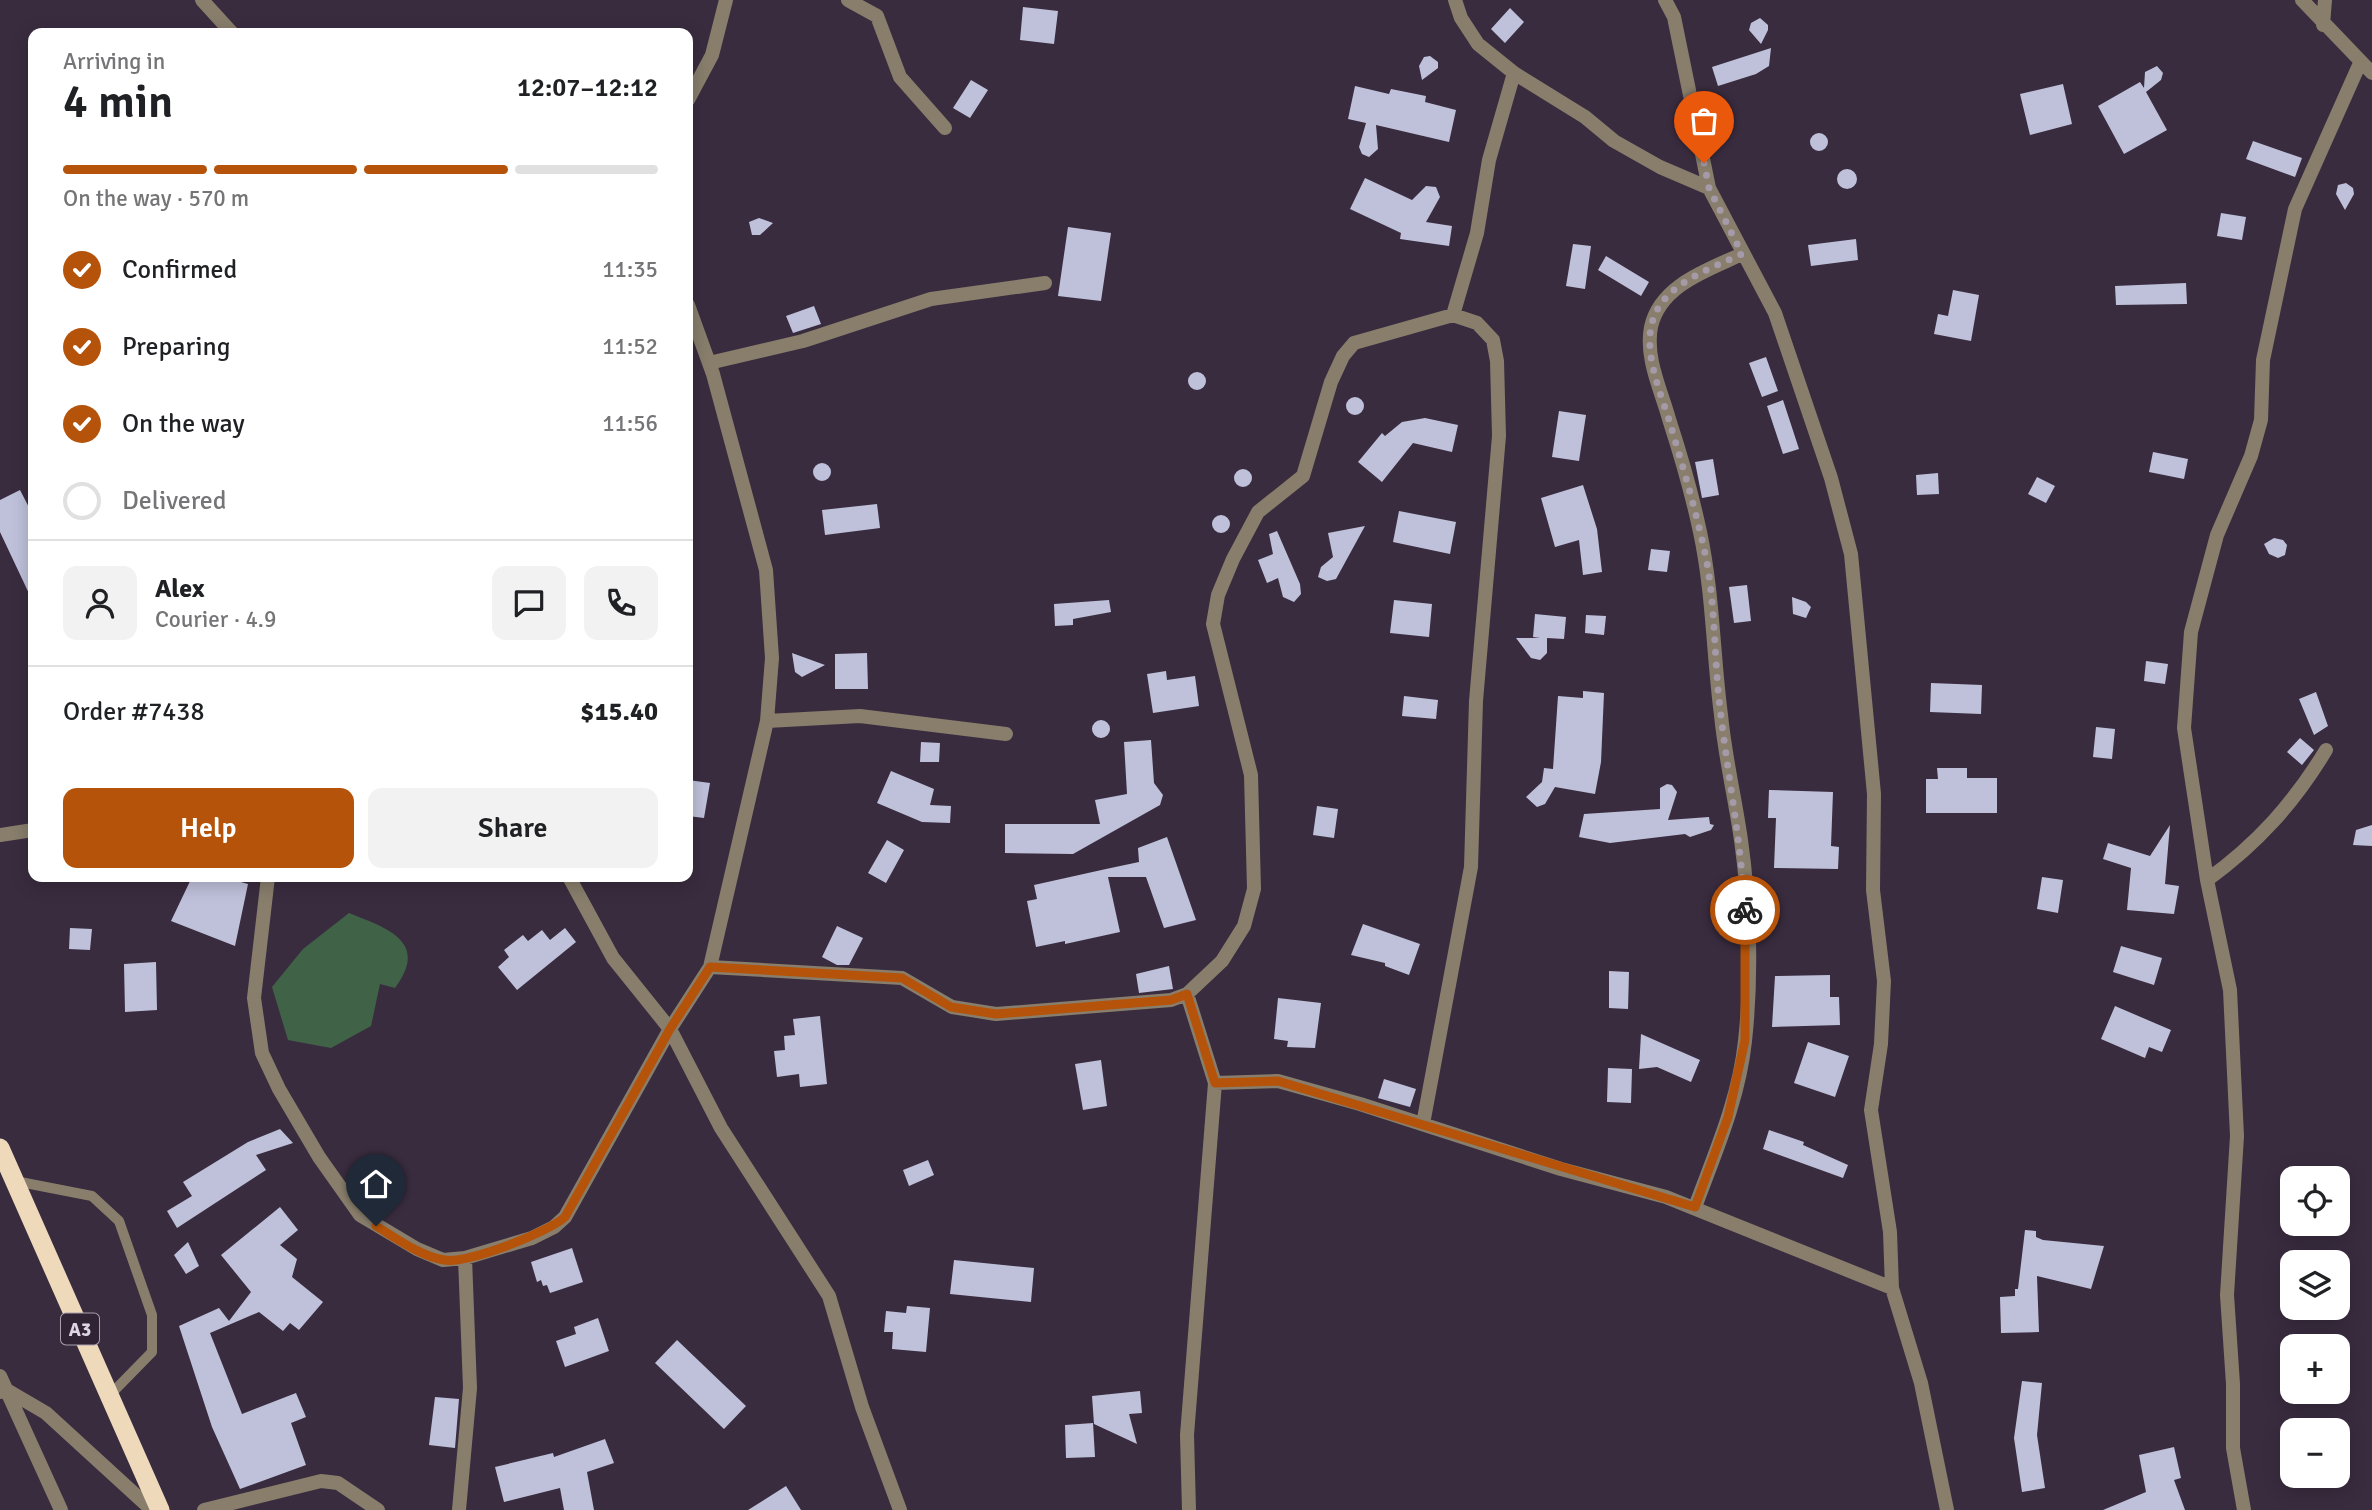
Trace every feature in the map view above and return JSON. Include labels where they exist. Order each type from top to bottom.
[{"type":"highway","name":"A3","points":[[0,1148],[160,1510]]},
{"type":"street","points":[[202,0],[227,28]]},
{"type":"street","points":[[693,91],[712,55],[726,0]]},
{"type":"street","points":[[848,0],[877,16],[900,77],[945,128]]},
{"type":"street","points":[[1455,0],[1461,18],[1478,44],[1514,73],[1585,117],[1614,141],[1660,167],[1709,188]]},
{"type":"street","points":[[1665,0],[1674,17],[1709,188],[1775,313],[1831,478],[1851,554],[1874,794],[1873,890],[1884,981],[1881,1044],[1871,1110],[1891,1233],[1892,1288],[1921,1383],[1947,1510]]},
{"type":"street","points":[[2302,0],[2372,73]]},
{"type":"street","points":[[2323,24],[2325,0]]},
{"type":"street","points":[[2244,1510],[2233,1448],[2233,1384],[2227,1295],[2237,1136],[2230,990],[2207,880],[2184,729],[2190,632],[2217,535],[2251,456],[2262,420],[2263,360],[2295,209],[2360,63]]},
{"type":"street","points":[[1453,315],[1477,233],[1492,149],[1514,73]]},
{"type":"street","points":[[1695,1207],[1728,1117],[1741,1068],[1745,1040],[1748,949],[1741,843],[1721,718],[1707,565],[1694,505],[1654,373],[1650,343],[1651,326],[1660,307],[1673,290],[1691,278],[1742,254]]},
{"type":"street","points":[[709,363],[803,341],[931,299],[1045,283]]},
{"type":"street","points":[[710,967],[902,978],[951,1007],[996,1014],[1171,1000],[1187,994],[1222,961],[1244,926],[1254,889],[1251,775],[1213,624],[1218,595],[1233,559],[1258,512],[1303,476],[1331,382],[1348,349],[1354,343],[1453,315],[1477,323],[1493,340],[1497,361],[1499,436],[1476,701],[1471,867],[1423,1124]]},
{"type":"street","points":[[267,882],[254,998],[262,1053],[279,1089],[320,1157],[360,1215],[443,1260],[465,1258],[531,1238],[554,1227],[565,1217],[670,1029],[710,967],[767,721],[772,658],[766,570],[709,363],[693,319]]},
{"type":"street","points":[[767,721],[860,716],[1006,734]]},
{"type":"street","points":[[2207,880],[2243,854],[2283,813],[2326,750]]},
{"type":"street","points":[[0,835],[28,831]]},
{"type":"street","points":[[572,882],[613,958],[670,1029],[721,1128],[829,1296],[862,1407],[900,1510]]},
{"type":"street","points":[[1187,994],[1215,1083],[1187,1435],[1189,1510]]},
{"type":"street","points":[[1215,1083],[1278,1081],[1423,1124],[1561,1169],[1695,1207],[1892,1288]]},
{"type":"street","points":[[458,1510],[470,1388],[465,1258]]},
{"type":"street","points":[[2,1386],[61,1510]]},
{"type":"street","points":[[2,1386],[46,1413],[152,1510]]},
{"type":"street","points":[[210,1509],[321,1481],[338,1483],[378,1510]]},
{"type":"lane","points":[[15,1181],[92,1196],[119,1221],[152,1315],[152,1352],[109,1396]]},
{"type":"green space","points":[[349,913],[377,924],[399,939],[406,948],[408,959],[405,972],[395,988],[380,984],[371,1026],[331,1048],[288,1040],[272,987],[303,949]]},
{"type":"building","points":[[1023,7],[1058,11],[1054,44],[1020,40]]},
{"type":"building","points":[[1510,8],[1524,22],[1505,43],[1491,29]]},
{"type":"building","points":[[1760,18],[1768,25],[1761,44],[1749,30],[1751,23]]},
{"type":"building","points":[[1771,48],[1769,66],[1756,74],[1718,86],[1712,67]]},
{"type":"building","points":[[1430,56],[1438,62],[1438,68],[1422,80],[1419,66],[1424,57]]},
{"type":"building","points":[[2157,66],[2163,73],[2161,80],[2146,92],[2167,130],[2124,154],[2098,106],[2140,82],[2144,88],[2145,72]]},
{"type":"building","points":[[971,80],[988,90],[970,118],[953,108]]},
{"type":"building","points":[[2063,84],[2072,124],[2030,135],[2020,94]]},
{"type":"building","points":[[1355,86],[1389,94],[1391,89],[1426,96],[1425,102],[1456,110],[1449,142],[1376,125],[1378,149],[1369,157],[1362,154],[1359,147],[1366,123],[1348,119]]},
{"type":"building","points":[[1815,133],[1823,133],[1828,142],[1826,149],[1815,151],[1810,146],[1810,138]]},
{"type":"building","points":[[2253,141],[2302,158],[2295,177],[2246,159]]},
{"type":"building","points":[[1847,169],[1854,172],[1857,179],[1854,186],[1847,189],[1840,186],[1837,179],[1840,172]]},
{"type":"building","points":[[1365,178],[1412,200],[1426,186],[1436,187],[1440,197],[1426,222],[1452,226],[1449,246],[1400,239],[1401,233],[1350,209]]},
{"type":"building","points":[[2346,183],[2353,188],[2354,194],[2345,210],[2336,194],[2338,185]]},
{"type":"building","points":[[2221,213],[2246,217],[2242,240],[2217,236]]},
{"type":"building","points":[[759,218],[773,223],[760,235],[752,235],[749,222]]},
{"type":"building","points":[[1068,227],[1111,233],[1101,301],[1058,296]]},
{"type":"building","points":[[1856,239],[1858,260],[1811,266],[1808,245]]},
{"type":"building","points":[[1573,244],[1591,246],[1585,289],[1566,286]]},
{"type":"building","points":[[1606,256],[1649,282],[1641,296],[1598,270]]},
{"type":"building","points":[[2186,283],[2187,304],[2116,305],[2115,286]]},
{"type":"building","points":[[1953,290],[1979,295],[1971,341],[1934,334],[1938,314],[1948,316]]},
{"type":"building","points":[[814,306],[821,324],[793,333],[786,316]]},
{"type":"building","points":[[1766,357],[1778,391],[1762,397],[1749,363]]},
{"type":"building","points":[[1193,372],[1201,372],[1206,381],[1204,388],[1193,390],[1188,385],[1188,377]]},
{"type":"building","points":[[1351,397],[1359,397],[1364,406],[1362,413],[1351,415],[1346,410],[1346,402]]},
{"type":"building","points":[[1783,400],[1799,449],[1783,454],[1767,406]]},
{"type":"building","points":[[1559,411],[1586,415],[1579,461],[1552,457]]},
{"type":"building","points":[[1425,418],[1458,425],[1452,452],[1413,443],[1382,482],[1358,462],[1382,433],[1385,436],[1402,422]]},
{"type":"building","points":[[2153,452],[2188,459],[2184,479],[2149,472]]},
{"type":"building","points":[[1713,459],[1719,495],[1702,498],[1695,462]]},
{"type":"building","points":[[818,463],[826,463],[831,472],[829,479],[818,481],[813,476],[813,468]]},
{"type":"building","points":[[1239,469],[1247,469],[1252,478],[1250,485],[1239,487],[1234,482],[1234,474]]},
{"type":"building","points":[[1938,473],[1939,494],[1917,495],[1916,475]]},
{"type":"building","points":[[2037,477],[2055,486],[2046,503],[2028,494]]},
{"type":"building","points":[[1583,485],[1597,529],[1602,572],[1583,575],[1579,540],[1555,547],[1541,498]]},
{"type":"building","points":[[20,490],[28,505],[28,591],[0,532],[0,500]]},
{"type":"building","points":[[877,504],[880,528],[825,535],[822,510]]},
{"type":"building","points":[[1399,511],[1456,522],[1450,554],[1393,542]]},
{"type":"building","points":[[1217,515],[1225,515],[1230,524],[1228,531],[1217,533],[1212,528],[1212,520]]},
{"type":"building","points":[[1365,526],[1336,579],[1327,581],[1318,577],[1321,567],[1333,557],[1328,533]]},
{"type":"building","points":[[1277,531],[1300,584],[1301,594],[1294,602],[1283,597],[1278,578],[1267,583],[1258,560],[1273,554],[1269,534]]},
{"type":"building","points":[[2274,538],[2283,540],[2287,545],[2285,555],[2278,558],[2269,554],[2264,544]]},
{"type":"building","points":[[1651,549],[1670,551],[1667,572],[1648,570]]},
{"type":"building","points":[[1747,585],[1751,621],[1734,623],[1729,587]]},
{"type":"building","points":[[1792,597],[1811,607],[1806,618],[1793,614]]},
{"type":"building","points":[[1109,600],[1111,612],[1073,619],[1073,625],[1055,626],[1054,604]]},
{"type":"building","points":[[1394,600],[1432,604],[1429,637],[1390,633]]},
{"type":"building","points":[[1535,614],[1566,617],[1564,639],[1547,638],[1547,653],[1540,660],[1531,658],[1516,638],[1540,638],[1533,637]]},
{"type":"building","points":[[1586,615],[1606,616],[1604,635],[1585,633]]},
{"type":"building","points":[[792,653],[825,665],[802,677],[795,672]]},
{"type":"building","points":[[867,653],[868,689],[835,689],[835,654]]},
{"type":"building","points":[[2146,661],[2168,664],[2165,684],[2144,681]]},
{"type":"building","points":[[1166,671],[1167,680],[1195,676],[1199,706],[1153,713],[1147,674]]},
{"type":"building","points":[[1931,683],[1982,685],[1981,714],[1930,712]]},
{"type":"building","points":[[1583,691],[1604,693],[1601,762],[1595,794],[1555,787],[1545,804],[1537,807],[1526,797],[1542,782],[1544,768],[1553,769],[1558,696],[1583,698]]},
{"type":"building","points":[[2316,692],[2328,726],[2314,735],[2299,699]]},
{"type":"building","points":[[1404,696],[1438,700],[1436,719],[1402,716]]},
{"type":"building","points":[[1097,720],[1105,720],[1110,729],[1108,736],[1097,738],[1092,733],[1092,725]]},
{"type":"building","points":[[2096,727],[2115,729],[2112,759],[2093,757]]},
{"type":"building","points":[[2300,738],[2314,750],[2302,765],[2287,752]]},
{"type":"building","points":[[1151,740],[1154,783],[1163,795],[1160,805],[1073,854],[1005,853],[1005,824],[1100,824],[1095,800],[1127,794],[1124,742]]},
{"type":"building","points":[[921,742],[940,743],[939,762],[920,762]]},
{"type":"building","points":[[1937,768],[1967,768],[1967,778],[1997,778],[1997,813],[1926,813],[1926,779],[1938,779]]},
{"type":"building","points":[[891,771],[934,789],[930,805],[951,806],[950,823],[922,822],[877,803]]},
{"type":"building","points":[[693,781],[710,783],[704,818],[693,817]]},
{"type":"building","points":[[1667,784],[1672,785],[1677,792],[1668,820],[1709,817],[1710,824],[1714,825],[1711,830],[1690,837],[1685,834],[1610,843],[1579,837],[1584,814],[1660,809],[1660,788]]},
{"type":"building","points":[[1769,790],[1833,792],[1831,846],[1839,847],[1838,869],[1774,868],[1776,818],[1768,818]]},
{"type":"building","points":[[1317,806],[1338,809],[1334,838],[1313,835]]},
{"type":"building","points":[[2170,825],[2165,884],[2179,886],[2174,914],[2127,910],[2131,868],[2103,859],[2108,843],[2150,856]]},
{"type":"building","points":[[2372,825],[2372,846],[2353,845],[2356,830]]},
{"type":"building","points":[[1167,837],[1196,920],[1164,928],[1146,877],[1108,877],[1120,932],[1065,944],[1065,941],[1036,947],[1027,901],[1037,899],[1034,885],[1139,862],[1138,848]]},
{"type":"building","points":[[887,840],[904,850],[886,883],[868,873]]},
{"type":"building","points":[[2042,877],[2063,880],[2058,913],[2037,909]]},
{"type":"building","points":[[190,882],[248,884],[235,946],[171,921]]},
{"type":"building","points":[[1363,924],[1420,944],[1409,975],[1385,966],[1385,963],[1351,955]]},
{"type":"building","points":[[837,926],[863,938],[849,965],[837,965],[822,957]]},
{"type":"building","points":[[70,928],[92,929],[90,950],[69,949]]},
{"type":"building","points":[[565,928],[576,942],[517,990],[498,967],[509,957],[504,950],[523,935],[528,941],[542,930],[550,940]]},
{"type":"building","points":[[2121,946],[2162,958],[2154,985],[2113,972]]},
{"type":"building","points":[[156,962],[157,1010],[125,1012],[124,964]]},
{"type":"building","points":[[1169,966],[1173,989],[1139,993],[1136,974]]},
{"type":"building","points":[[1609,971],[1629,972],[1628,1009],[1609,1008]]},
{"type":"building","points":[[1830,975],[1830,997],[1839,997],[1840,1025],[1772,1027],[1775,976]]},
{"type":"building","points":[[1278,998],[1321,1003],[1315,1048],[1287,1047],[1288,1041],[1274,1039]]},
{"type":"building","points":[[2115,1006],[2171,1030],[2162,1052],[2149,1047],[2145,1058],[2101,1039]]},
{"type":"building","points":[[820,1016],[827,1084],[800,1087],[799,1074],[777,1077],[774,1051],[785,1050],[784,1036],[795,1035],[793,1019]]},
{"type":"building","points":[[1641,1034],[1700,1060],[1691,1082],[1657,1067],[1639,1069]]},
{"type":"building","points":[[1808,1042],[1849,1056],[1835,1097],[1794,1083]]},
{"type":"building","points":[[1101,1060],[1107,1106],[1083,1110],[1075,1064]]},
{"type":"building","points":[[1608,1068],[1632,1069],[1631,1103],[1607,1102]]},
{"type":"building","points":[[1384,1079],[1416,1089],[1410,1107],[1378,1098]]},
{"type":"building","points":[[280,1129],[293,1143],[256,1155],[266,1170],[177,1228],[167,1211],[192,1196],[183,1182],[248,1142]]},
{"type":"building","points":[[1769,1130],[1804,1142],[1803,1145],[1848,1165],[1843,1178],[1763,1149]]},
{"type":"building","points":[[928,1160],[934,1175],[909,1186],[903,1170]]},
{"type":"building","points":[[280,1207],[298,1230],[280,1245],[297,1259],[292,1277],[323,1302],[299,1330],[290,1323],[283,1331],[259,1312],[210,1333],[242,1414],[296,1393],[306,1417],[291,1423],[306,1465],[240,1489],[212,1427],[179,1326],[219,1308],[229,1321],[251,1292],[221,1255]]},
{"type":"building","points":[[2025,1230],[2036,1231],[2036,1237],[2043,1240],[2104,1246],[2091,1289],[2037,1276],[2039,1332],[2001,1333],[2000,1297],[2015,1296],[2015,1289],[2018,1289]]},
{"type":"building","points":[[188,1242],[199,1266],[186,1274],[174,1255]]},
{"type":"building","points":[[572,1248],[583,1282],[550,1293],[547,1285],[543,1286],[541,1280],[537,1282],[531,1262]]},
{"type":"building","points":[[954,1260],[1034,1268],[1031,1302],[950,1294]]},
{"type":"building","points":[[907,1306],[930,1308],[926,1352],[892,1349],[893,1332],[884,1332],[886,1311],[906,1313]]},
{"type":"building","points":[[598,1318],[609,1351],[565,1367],[556,1341],[576,1334],[574,1327]]},
{"type":"building","points":[[677,1340],[746,1406],[724,1429],[655,1363]]},
{"type":"building","points":[[2022,1381],[2042,1383],[2037,1435],[2045,1488],[2022,1492],[2014,1438]]},
{"type":"building","points":[[1140,1391],[1142,1413],[1129,1414],[1137,1444],[1094,1424],[1092,1396]]},
{"type":"building","points":[[435,1397],[459,1399],[455,1448],[429,1445]]},
{"type":"building","points":[[1093,1423],[1095,1457],[1066,1458],[1065,1425]]},
{"type":"building","points":[[605,1439],[614,1463],[587,1472],[594,1510],[564,1510],[560,1488],[504,1502],[495,1467],[553,1453],[554,1457]]},
{"type":"building","points":[[2174,1447],[2181,1478],[2174,1480],[2185,1510],[2103,1510],[2146,1492],[2139,1455]]},
{"type":"building","points":[[786,1486],[801,1510],[748,1510]]},
{"type":"way so far","points":[[1704,163],[1709,188],[1742,254],[1691,278],[1673,290],[1660,307],[1651,326],[1650,343],[1654,373],[1694,505],[1707,565],[1721,718],[1741,843],[1745,910]]},
{"type":"route","points":[[376,1226],[443,1260],[465,1258],[531,1238],[554,1227],[565,1217],[670,1029],[710,967],[902,978],[951,1007],[996,1014],[1171,1000],[1187,994],[1215,1083],[1278,1081],[1360,1104],[1561,1169],[1695,1207],[1728,1117],[1741,1068],[1745,1040],[1748,949],[1745,910]]}]
